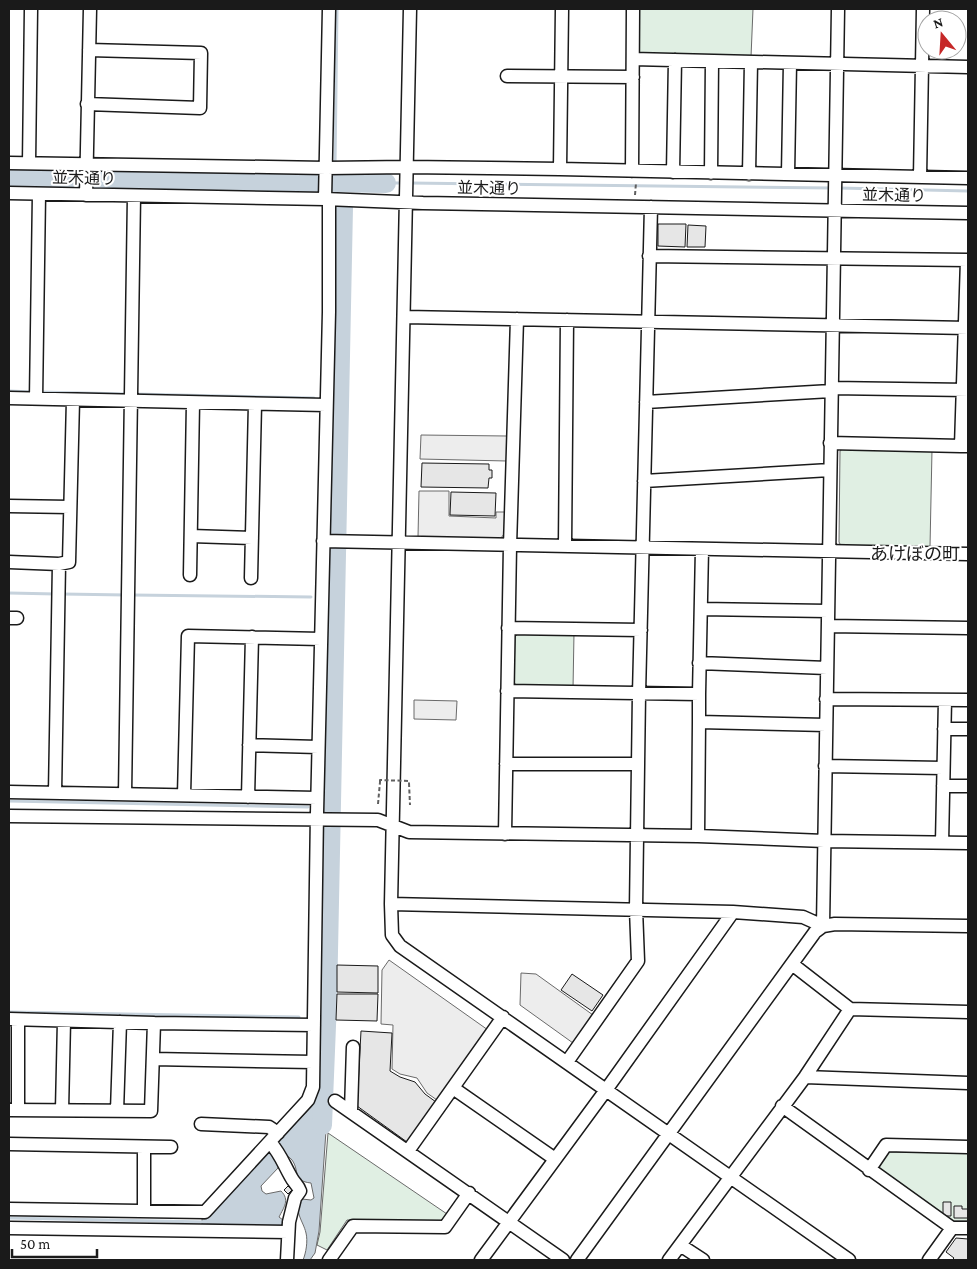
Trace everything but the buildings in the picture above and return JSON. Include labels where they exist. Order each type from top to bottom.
[{"type":"street","points":[[29,164],[32,9]]},
{"type":"street","points":[[86,190],[90,9]]},
{"type":"street","points":[[9,1228],[194,1221],[276,1145],[311,1094],[325,820],[317,798],[321,639],[332,542],[326,405],[329,312],[327,196],[330,170],[329,9]]},
{"type":"street","points":[[410,9],[405,317],[391,904],[392,935],[400,946],[849,1260]]},
{"type":"street","points":[[560,169],[562,9]]},
{"type":"street","points":[[633,9],[634,175]]},
{"type":"street","points":[[823,926],[838,9]]},
{"type":"street","points":[[920,177],[924,9]]},
{"type":"street","points":[[87,104],[200,108],[201,53],[88,50]]},
{"type":"street","points":[[634,60],[968,66]]},
{"type":"street","points":[[673,172],[675,60]]},
{"type":"street","points":[[711,173],[712,61]]},
{"type":"street","points":[[749,174],[751,62]]},
{"type":"street","points":[[788,174],[790,62]]},
{"type":"street","points":[[507,76],[633,77]]},
{"type":"street","points":[[9,163],[86,167],[407,171],[560,169],[634,175],[673,172],[788,174],[834,179],[968,178]]},
{"type":"street","name":"並木通り","points":[[9,193],[39,194],[86,190],[134,196],[407,197],[651,207],[968,213]]},
{"type":"street","points":[[36,394],[39,194]]},
{"type":"street","points":[[125,794],[134,196]]},
{"type":"street","points":[[567,1062],[638,961],[636,909],[640,630],[651,207]]},
{"type":"street","points":[[649,256],[968,260],[964,446],[830,443]]},
{"type":"street","points":[[405,317],[967,328]]},
{"type":"street","points":[[505,834],[508,628],[517,319]]},
{"type":"street","points":[[565,546],[567,320]]},
{"type":"street","points":[[646,402],[831,390],[966,390]]},
{"type":"street","points":[[9,398],[36,394],[72,400],[131,396],[193,403],[326,405]]},
{"type":"street","points":[[9,562],[59,564],[69,562],[72,400]]},
{"type":"street","points":[[190,575],[193,403]]},
{"type":"street","points":[[251,578],[255,404]]},
{"type":"street","points":[[644,481],[830,470]]},
{"type":"street","points":[[9,506],[70,507]]},
{"type":"street","points":[[191,536],[252,538]]},
{"type":"street","points":[[332,542],[968,554]]},
{"type":"street","points":[[698,836],[702,549]]},
{"type":"street","points":[[55,793],[59,564]]},
{"type":"street","points":[[701,608],[828,611]]},
{"type":"street","points":[[828,626],[968,628]]},
{"type":"street","points":[[508,628],[640,630]]},
{"type":"street","points":[[184,795],[188,636],[321,639]]},
{"type":"street","points":[[248,797],[252,637]]},
{"type":"street","points":[[699,664],[827,668]]},
{"type":"street","points":[[507,691],[699,694]]},
{"type":"street","points":[[826,699],[968,700]]},
{"type":"street","points":[[942,843],[945,700]]},
{"type":"street","points":[[699,722],[826,725]]},
{"type":"street","points":[[944,728],[968,729]]},
{"type":"street","points":[[250,745],[318,747]]},
{"type":"street","points":[[506,764],[638,764]]},
{"type":"street","points":[[825,766],[944,768]]},
{"type":"street","points":[[943,786],[968,786]]},
{"type":"street","points":[[9,792],[317,798]]},
{"type":"street","points":[[9,816],[378,820],[409,832],[698,836],[824,841],[968,843]]},
{"type":"street","points":[[391,904],[732,912],[803,917],[823,926]]},
{"type":"street","points":[[481,1260],[606,1090],[732,912]]},
{"type":"street","points":[[577,1260],[670,1134],[808,940],[823,926],[835,924],[968,926]]},
{"type":"street","points":[[792,964],[850,1009],[968,1012]]},
{"type":"street","points":[[670,1260],[805,1077],[850,1009]]},
{"type":"street","points":[[408,1151],[503,1017]]},
{"type":"street","points":[[154,1023],[151,1111],[13,1110],[13,1020],[314,1025]]},
{"type":"street","points":[[62,1110],[64,1021]]},
{"type":"street","points":[[118,1111],[120,1022]]},
{"type":"street","points":[[351,1111],[353,1047]]},
{"type":"street","points":[[153,1059],[313,1062]]},
{"type":"street","points":[[805,1077],[968,1083]]},
{"type":"street","points":[[453,1088],[555,1159]]},
{"type":"street","points":[[334,1101],[563,1260]]},
{"type":"street","points":[[782,1106],[952,1228],[968,1228]]},
{"type":"street","points":[[201,1124],[269,1127],[291,1177],[300,1191],[294,1203],[288,1232],[287,1260]]},
{"type":"street","points":[[9,1144],[171,1147]]},
{"type":"street","points":[[869,1170],[886,1146],[968,1147]]},
{"type":"street","points":[[144,1147],[144,1211]]},
{"type":"street","points":[[329,1260],[354,1226],[445,1227],[469,1193]]},
{"type":"street","points":[[9,1208],[144,1211],[194,1221],[288,1232]]},
{"type":"street","points":[[929,1260],[952,1228]]},
{"type":"street","points":[[680,1245],[703,1260]]},
{"type":"path","points":[[634,175],[635,196]]},
{"type":"path","points":[[378,804],[380,780],[409,781],[409,803]]},
{"type":"green space","points":[[638,9],[753,9],[751,57],[641,54],[638,50]]},
{"type":"green space","points":[[844,448],[932,450],[930,547],[841,546],[839,542],[840,451]]},
{"type":"green space","points":[[520,632],[574,633],[573,689],[518,688],[514,682],[515,637]]},
{"type":"green space","points":[[328,1133],[447,1214],[438,1223],[347,1220],[327,1250],[317,1245],[320,1232]]},
{"type":"green space","points":[[889,1152],[968,1153],[968,1221],[949,1221],[881,1173],[879,1166]]},
{"type":"shaded area","points":[[421,435],[507,436],[507,461],[420,459]]},
{"type":"shaded area","points":[[419,491],[449,491],[449,516],[496,518],[496,512],[506,512],[505,533],[500,539],[418,537]]},
{"type":"shaded area","points":[[414,700],[457,701],[456,720],[414,719]]},
{"type":"shaded area","points":[[389,960],[488,1030],[437,1100],[427,1093],[417,1078],[400,1074],[392,1069],[393,1025],[381,1024],[382,970]]},
{"type":"shaded area","points":[[521,973],[536,974],[593,1015],[573,1043],[520,1005]]},
{"type":"shaded area","points":[[317,1093],[328,1102],[319,1231],[315,1253],[310,1260],[303,1260],[307,1236],[298,1208],[302,1199],[311,1200],[314,1198],[311,1183],[299,1178],[292,1160],[282,1153],[278,1162],[278,1168],[261,1186],[262,1191],[266,1194],[281,1191],[284,1194],[286,1201],[279,1217],[283,1220],[283,1226],[202,1224],[202,1219],[207,1219],[269,1152],[275,1154],[281,1149],[279,1141],[314,1104]]},
{"type":"waterway","points":[[335,166],[337,9]]},
{"type":"waterway","points":[[335,172],[335,182]]},
{"type":"waterway","points":[[9,177],[386,183]]},
{"type":"waterway","points":[[386,183],[402,183]]},
{"type":"waterway","points":[[409,183],[832,188]]},
{"type":"waterway","points":[[839,188],[968,191]]},
{"type":"waterway","points":[[322,1125],[327,1001],[343,207]]},
{"type":"waterway","points":[[9,391],[33,392]]},
{"type":"waterway","points":[[39,392],[128,394]]},
{"type":"waterway","points":[[134,394],[314,398]]},
{"type":"waterway","points":[[332,398],[339,399]]},
{"type":"waterway","points":[[9,593],[56,594]]},
{"type":"waterway","points":[[62,594],[126,595]]},
{"type":"waterway","points":[[132,595],[311,597]]},
{"type":"waterway","points":[[9,801],[308,807]]},
{"type":"waterway","points":[[9,1012],[299,1017]]},
{"type":"waterway","points":[[9,1218],[206,1222]]},
{"type":"district","name":"あけぼの町","points":[[915,554]]}]
